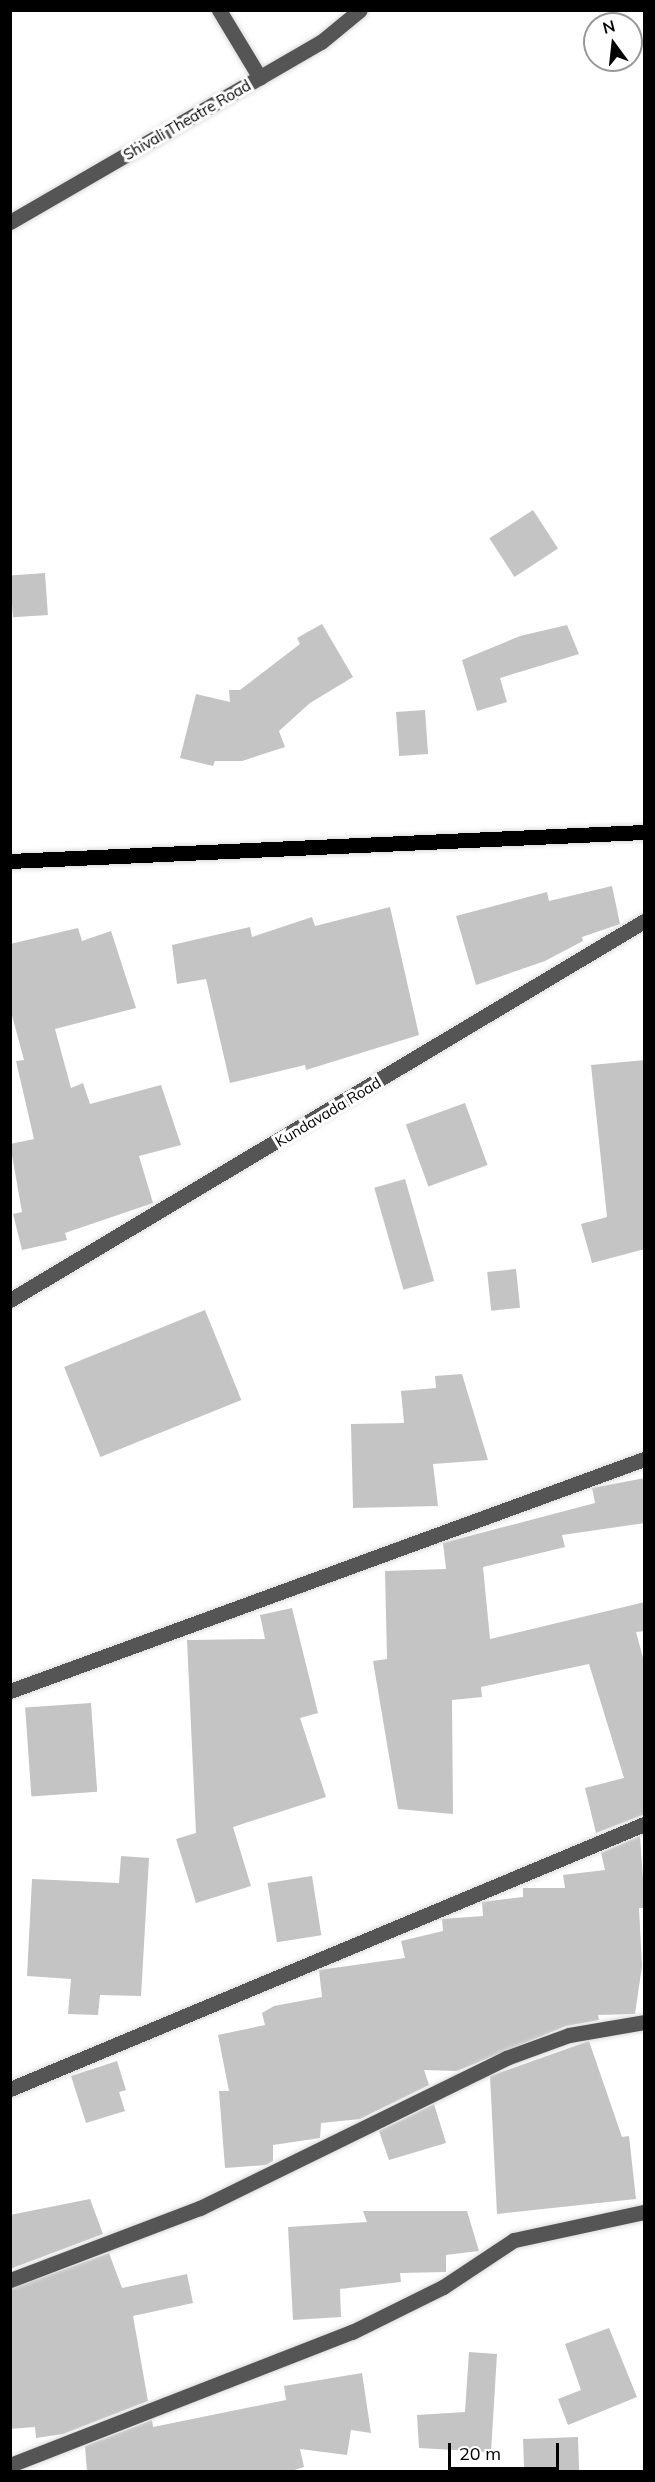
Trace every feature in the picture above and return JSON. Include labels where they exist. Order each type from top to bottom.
[{"type":"main road","points":[[10,861],[645,832]]},
{"type":"street","points":[[219,10],[260,78]]},
{"type":"street","name":"Shivali Theatre Road","points":[[10,222],[321,42],[360,10]]},
{"type":"street","name":"Kundavada Road","points":[[10,1300],[645,921]]},
{"type":"street","points":[[10,1691],[645,1459]]},
{"type":"street","points":[[10,2089],[645,1824]]},
{"type":"street","points":[[10,2280],[200,2208],[506,2058],[569,2035],[645,2022]]},
{"type":"street","points":[[10,2464],[352,2332],[443,2287],[514,2240],[645,2212]]},
{"type":"building","points":[[533,510],[558,549],[514,577],[489,538]]},
{"type":"building","points":[[45,573],[48,615],[13,617],[10,575]]},
{"type":"building","points":[[322,624],[353,677],[310,703],[279,731],[285,747],[242,761],[215,761],[213,766],[180,758],[196,694],[230,702],[229,690],[240,690],[300,644],[297,638]]},
{"type":"building","points":[[567,625],[579,654],[500,678],[507,702],[477,711],[462,660],[520,636]]},
{"type":"building","points":[[425,710],[428,754],[399,756],[396,712]]},
{"type":"building","points":[[612,886],[620,924],[582,937],[583,941],[545,961],[476,985],[456,916],[547,892],[549,901]]},
{"type":"building","points":[[390,907],[419,1035],[306,1070],[305,1065],[230,1083],[206,979],[177,984],[172,945],[250,927],[252,937],[312,917],[315,926]]},
{"type":"building","points":[[78,928],[82,941],[111,931],[136,1008],[55,1029],[71,1088],[83,1083],[90,1104],[161,1085],[181,1145],[139,1156],[153,1203],[65,1233],[67,1240],[22,1250],[13,1214],[22,1212],[10,1144],[34,1139],[16,1061],[24,1060],[10,1008],[10,944]]},
{"type":"building","points":[[645,1060],[645,1249],[592,1263],[581,1224],[607,1217],[591,1065]]},
{"type":"building","points":[[465,1103],[488,1165],[428,1187],[406,1125]]},
{"type":"building","points":[[405,1179],[434,1281],[403,1290],[374,1188]]},
{"type":"building","points":[[516,1269],[520,1308],[491,1311],[487,1272]]},
{"type":"building","points":[[205,1310],[241,1400],[100,1457],[64,1367]]},
{"type":"building","points":[[462,1374],[488,1460],[433,1464],[438,1506],[353,1508],[351,1424],[404,1423],[401,1391],[436,1388],[435,1376]]},
{"type":"building","points":[[645,1478],[645,1523],[562,1535],[565,1547],[483,1567],[490,1639],[645,1602],[645,1631],[636,1632],[645,1665],[645,1814],[596,1833],[585,1788],[624,1778],[589,1664],[481,1687],[482,1697],[452,1700],[453,1814],[398,1809],[373,1661],[387,1659],[385,1571],[446,1569],[443,1543],[595,1503],[592,1488]]},
{"type":"building","points":[[292,1608],[318,1713],[300,1718],[326,1797],[233,1827],[251,1886],[196,1903],[176,1839],[196,1833],[187,1640],[265,1639],[260,1615]]},
{"type":"building","points":[[91,1703],[97,1792],[31,1796],[25,1708]]},
{"type":"building","points":[[640,1836],[645,1908],[639,1908],[642,1966],[635,2014],[598,2015],[599,2020],[566,2026],[457,2071],[424,2070],[429,2085],[360,2119],[321,2123],[320,2138],[273,2145],[273,2161],[266,2165],[225,2168],[219,2091],[229,2091],[218,2035],[265,2025],[262,2013],[274,2006],[322,1997],[319,1970],[405,1958],[401,1941],[443,1931],[442,1919],[483,1916],[482,1902],[523,1897],[523,1888],[565,1888],[563,1875],[605,1870],[601,1853]]},
{"type":"building","points":[[121,1856],[149,1858],[141,1996],[100,1995],[98,2015],[68,2014],[71,1979],[27,1976],[32,1879],[119,1883]]},
{"type":"building","points":[[312,1876],[321,1935],[277,1942],[268,1883]]},
{"type":"building","points":[[589,2041],[622,2137],[629,2136],[636,2199],[497,2214],[490,2076]]},
{"type":"building","points":[[117,2061],[126,2090],[119,2092],[125,2111],[86,2123],[71,2076]]},
{"type":"building","points":[[434,2104],[446,2143],[389,2160],[379,2131]]},
{"type":"building","points":[[90,2199],[103,2234],[10,2269],[10,2215]]},
{"type":"building","points":[[363,2211],[467,2211],[479,2251],[446,2255],[446,2272],[400,2273],[401,2282],[340,2289],[341,2317],[293,2320],[288,2227],[367,2222]]},
{"type":"building","points":[[109,2253],[122,2288],[187,2274],[193,2303],[133,2316],[148,2401],[63,2434],[36,2438],[35,2427],[10,2429],[10,2289]]},
{"type":"building","points":[[609,2328],[637,2397],[568,2425],[558,2399],[581,2390],[565,2344]]},
{"type":"building","points":[[469,2352],[497,2354],[491,2452],[419,2448],[417,2415],[465,2412]]},
{"type":"building","points":[[362,2373],[371,2433],[351,2430],[347,2455],[300,2449],[304,2467],[288,2472],[87,2472],[85,2446],[152,2420],[153,2427],[286,2400],[284,2386]]},
{"type":"building","points":[[578,2437],[579,2472],[524,2472],[523,2439]]}]
